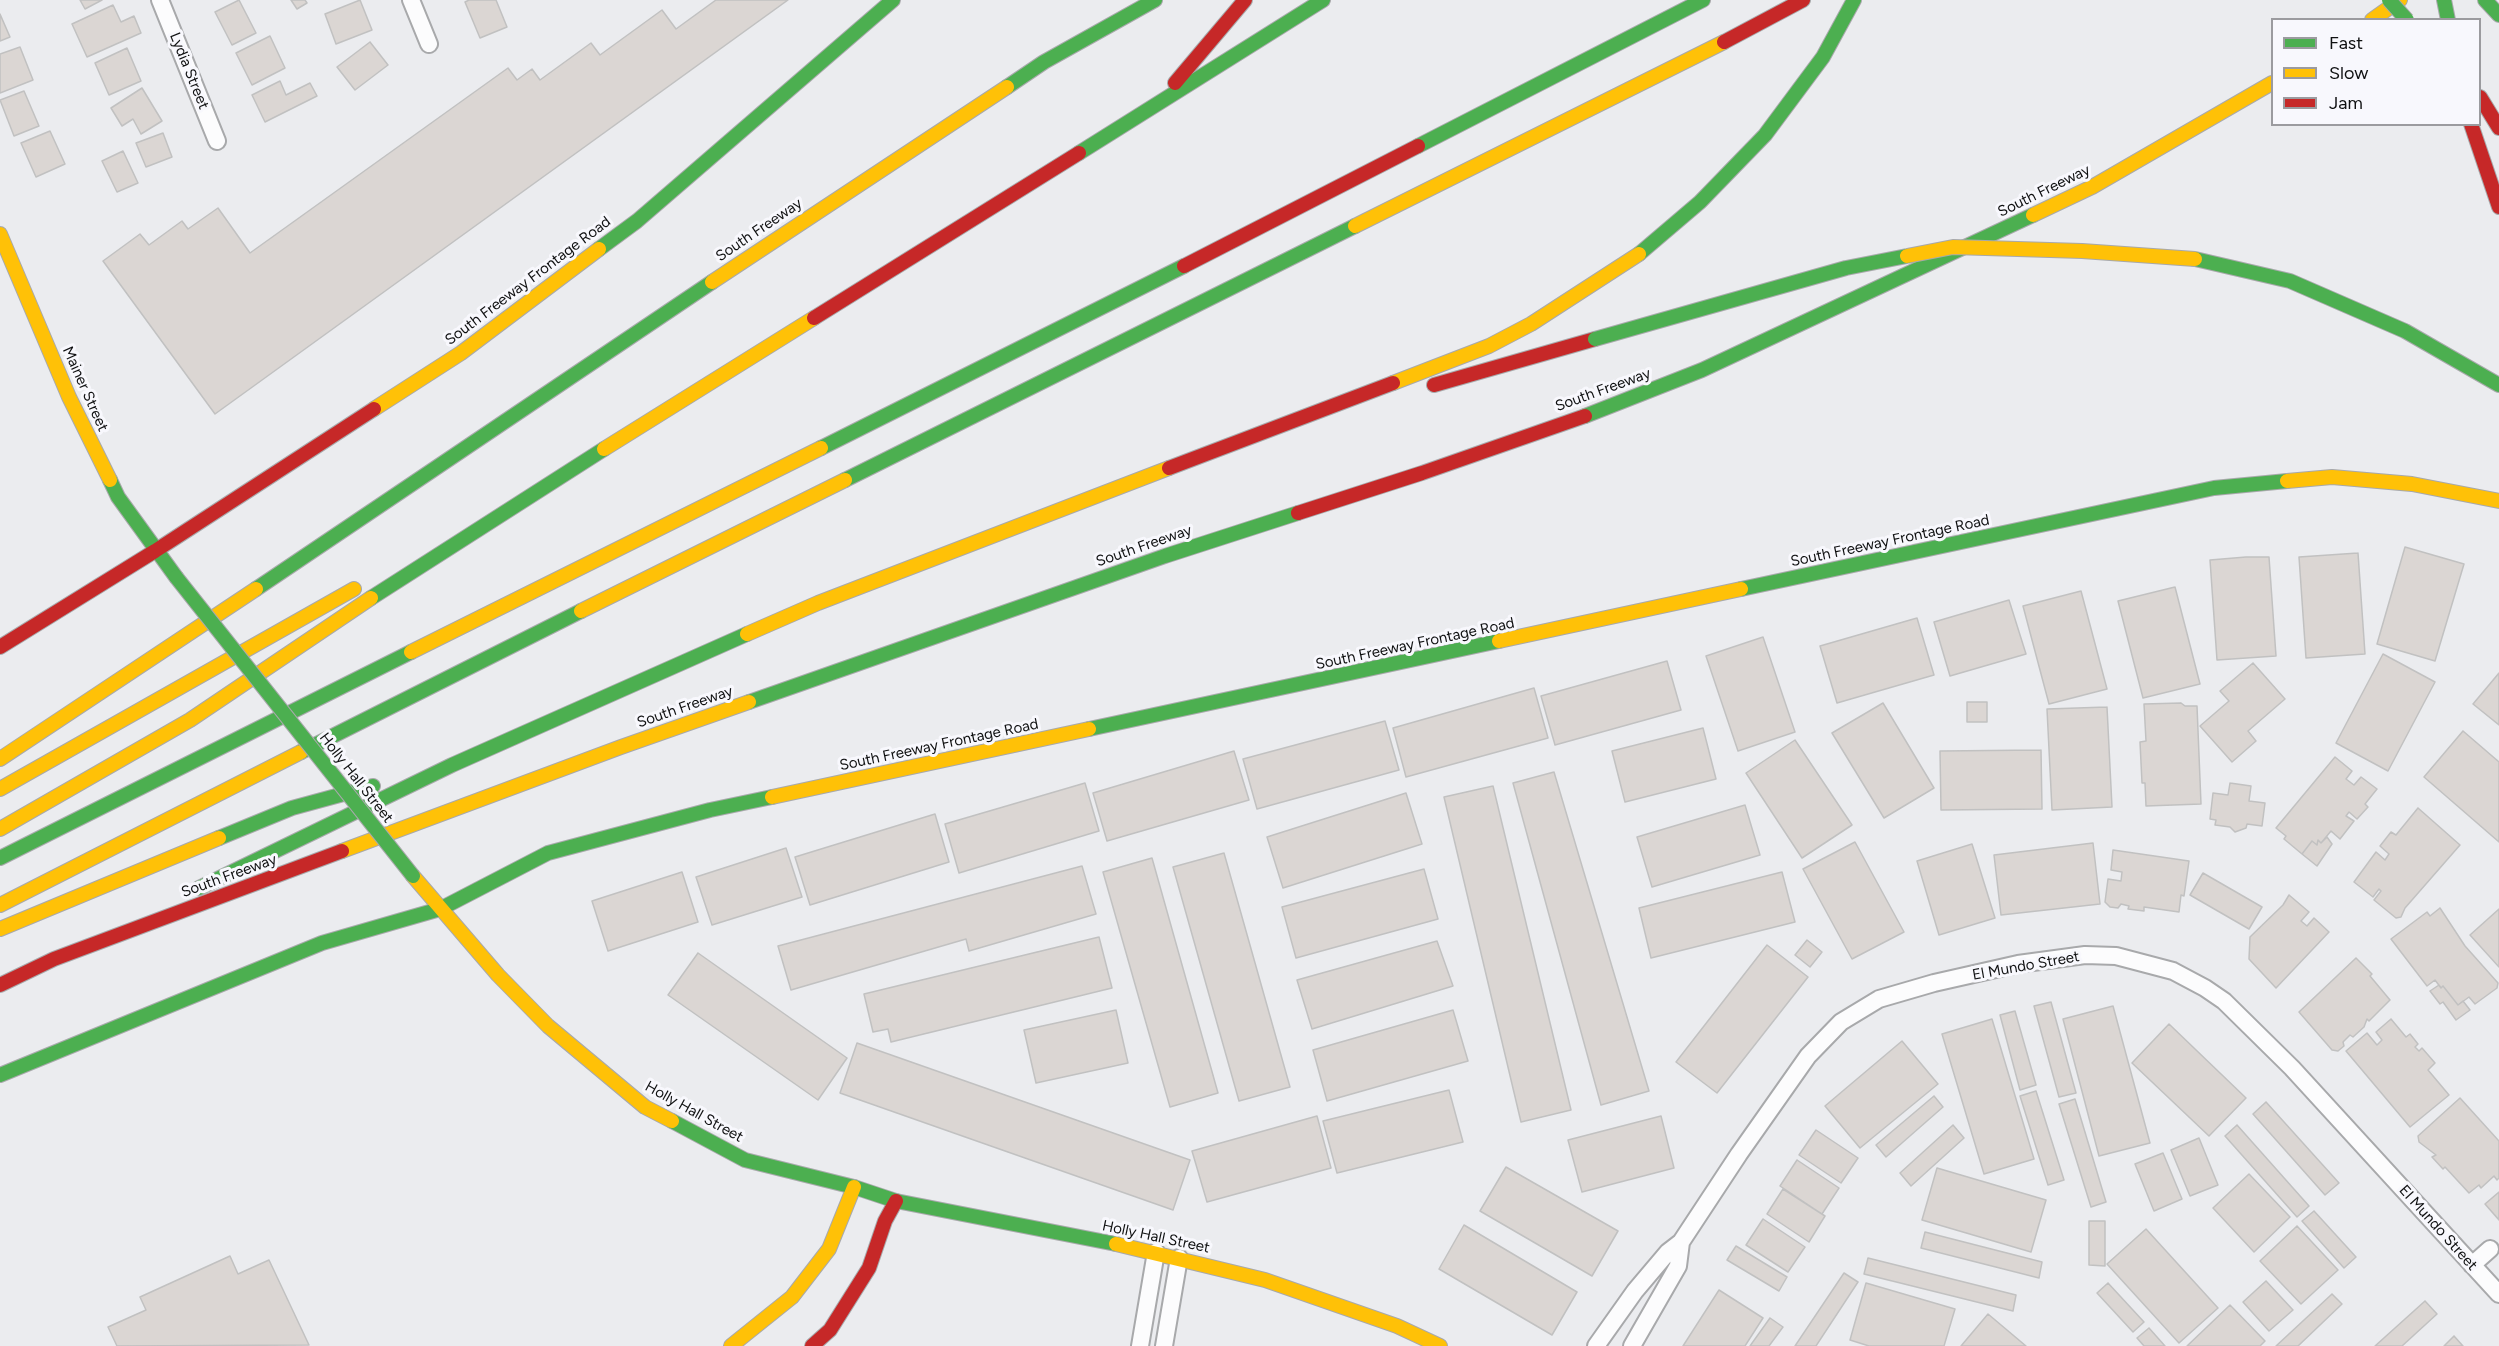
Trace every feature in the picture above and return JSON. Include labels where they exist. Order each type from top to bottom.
[{"type":"main road","name":"South Freeway Frontage Road","points":[[0,647],[155,551],[461,352],[638,221],[893,0]]},
{"type":"main road","name":"South Freeway","points":[[0,759],[565,382],[792,227],[1044,62],[1155,0]]},
{"type":"main road","points":[[1160,101],[1245,0]]},
{"type":"main road","points":[[0,829],[190,720],[336,621],[549,484],[1323,0]]},
{"type":"main road","points":[[0,858],[1027,346],[1703,0]]},
{"type":"main road","points":[[0,904],[456,673],[1684,63],[1803,0]]},
{"type":"main road","points":[[54,958],[453,765],[818,603],[1262,435],[1489,346],[1531,324],[1634,259],[1700,202],[1765,135],[1823,57],[1854,0]]},
{"type":"main road","points":[[2389,0],[2405,18]]},
{"type":"main road","points":[[2375,18],[2400,0]]},
{"type":"main road","points":[[2444,0],[2448,18]]},
{"type":"main road","points":[[2485,0],[2499,15]]},
{"type":"main road","name":"South Freeway","points":[[0,985],[54,958],[621,747],[1165,556],[1422,473],[1623,402],[1702,370],[2092,187],[2271,84]]},
{"type":"main road","points":[[2481,98],[2499,115]]},
{"type":"main road","points":[[2481,99],[2499,128]]},
{"type":"main road","points":[[2472,126],[2499,207]]},
{"type":"main road","name":"Mainer Street","points":[[0,234],[69,396],[118,498],[155,551]]},
{"type":"main road","points":[[1423,389],[1845,268],[1953,247],[2082,251],[2194,258],[2290,281],[2405,331],[2499,384]]},
{"type":"main road","points":[[1262,435],[1400,395]]},
{"type":"main road","name":"South Freeway Frontage Road","points":[[0,1076],[322,943],[441,909],[548,853],[722,808],[2214,488],[2332,477],[2412,484],[2499,501]]},
{"type":"main road","points":[[0,789],[376,578],[549,484]]},
{"type":"main road","name":"Holly Hall Street","points":[[155,551],[413,876],[498,975],[548,1026],[645,1107],[745,1160],[854,1187],[896,1201],[1156,1252],[1265,1280],[1397,1326],[1440,1346]]},
{"type":"main road","points":[[0,929],[222,835],[292,808],[453,765]]},
{"type":"main road","points":[[730,1346],[752,1331],[792,1297],[829,1249],[854,1187]]},
{"type":"main road","points":[[812,1346],[830,1330],[869,1268],[885,1221],[896,1201]]},
{"type":"street","name":"Lydia Street","points":[[160,0],[217,141]]},
{"type":"street","points":[[411,0],[429,44]]},
{"type":"street","name":"El Mundo Street","points":[[1596,1346],[1635,1291],[1668,1252],[1681,1242],[1808,1056],[1841,1022],[1879,999],[1934,983],[2059,958],[2116,956],[2173,970],[2205,987],[2224,1001],[2292,1068],[2499,1294]]},
{"type":"street","name":"El Mundo Street","points":[[1632,1346],[1678,1266],[1681,1242]]},
{"type":"street","points":[[2472,1265],[2490,1249]]},
{"type":"street","points":[[1140,1346],[1156,1252]]},
{"type":"street","points":[[1164,1346],[1179,1258]]},
{"type":"building","points":[[80,0],[102,0],[85,9]]},
{"type":"building","points":[[239,0],[256,33],[232,45],[215,12]]},
{"type":"building","points":[[291,0],[305,0],[307,3],[297,9]]},
{"type":"building","points":[[360,0],[372,30],[336,44],[325,14]]},
{"type":"building","points":[[496,0],[507,27],[480,38],[465,2]]},
{"type":"building","points":[[716,0],[788,0],[215,414],[103,261],[140,234],[149,245],[182,221],[188,229],[218,208],[250,253],[508,68],[517,80],[532,69],[540,80],[591,43],[600,55],[662,10],[676,29]]},
{"type":"building","points":[[113,5],[121,22],[134,16],[141,33],[87,57],[72,24]]},
{"type":"building","points":[[0,14],[10,37],[0,41]]},
{"type":"building","points":[[270,36],[285,68],[252,85],[236,53]]},
{"type":"building","points":[[370,42],[388,65],[355,90],[337,67]]},
{"type":"building","points":[[20,47],[33,80],[0,93],[0,54]]},
{"type":"building","points":[[127,48],[141,81],[109,95],[95,63]]},
{"type":"building","points":[[280,81],[286,95],[310,83],[317,96],[265,122],[252,95]]},
{"type":"building","points":[[142,88],[162,121],[141,134],[133,119],[122,126],[111,108]]},
{"type":"building","points":[[24,91],[39,126],[14,136],[0,100]]},
{"type":"building","points":[[50,131],[65,164],[36,177],[21,143]]},
{"type":"building","points":[[163,133],[172,157],[146,167],[136,143]]},
{"type":"building","points":[[123,151],[138,183],[117,192],[102,161]]},
{"type":"building","points":[[2405,547],[2464,564],[2435,661],[2377,644]]},
{"type":"building","points":[[2358,553],[2365,654],[2306,658],[2299,557]]},
{"type":"building","points":[[2269,557],[2276,656],[2217,660],[2210,560]]},
{"type":"building","points":[[2175,587],[2200,684],[2143,698],[2118,601]]},
{"type":"building","points":[[2081,591],[2107,689],[2049,704],[2023,606]]},
{"type":"building","points":[[2009,600],[2026,654],[1950,676],[1934,622]]},
{"type":"building","points":[[1917,618],[1934,675],[1837,703],[1820,646]]},
{"type":"building","points":[[1763,637],[1795,732],[1738,751],[1706,656]]},
{"type":"building","points":[[2383,654],[2435,682],[2388,771],[2336,743]]},
{"type":"building","points":[[1667,661],[1681,710],[1555,745],[1541,696]]},
{"type":"building","points":[[2253,663],[2285,699],[2248,731],[2256,741],[2232,762],[2200,726],[2229,701],[2220,691]]},
{"type":"building","points":[[2499,673],[2499,725],[2473,704]]},
{"type":"building","points":[[1534,688],[1548,738],[1406,777],[1393,728]]},
{"type":"building","points":[[1967,702],[1987,702],[1987,722],[1967,722]]},
{"type":"building","points":[[1883,703],[1934,788],[1884,818],[1832,733]]},
{"type":"building","points":[[2181,703],[2185,706],[2197,706],[2201,804],[2146,806],[2145,783],[2142,783],[2140,742],[2146,741],[2144,704]]},
{"type":"building","points":[[2107,707],[2112,807],[2052,810],[2047,709]]},
{"type":"building","points":[[1385,721],[1399,770],[1257,809],[1243,759]]},
{"type":"building","points":[[1703,728],[1716,779],[1625,802],[1612,751]]},
{"type":"building","points":[[2463,731],[2499,762],[2499,842],[2424,777]]},
{"type":"building","points":[[1795,740],[1852,825],[1802,858],[1746,773]]},
{"type":"building","points":[[2041,750],[2042,809],[1941,810],[1940,751]]},
{"type":"building","points":[[1234,751],[1249,800],[1107,841],[1093,793]]},
{"type":"building","points":[[2335,757],[2352,771],[2346,779],[2354,785],[2361,777],[2377,789],[2365,804],[2368,807],[2357,819],[2349,812],[2346,816],[2354,821],[2340,839],[2331,831],[2321,843],[2318,840],[2317,845],[2312,841],[2302,854],[2284,839],[2286,836],[2276,828]]},
{"type":"building","points":[[1554,772],[1649,1091],[1601,1105],[1513,783]]},
{"type":"building","points":[[1085,783],[1099,831],[959,873],[945,824]]},
{"type":"building","points":[[2230,783],[2251,786],[2249,801],[2265,803],[2262,826],[2247,824],[2246,828],[2235,832],[2230,827],[2215,825],[2216,820],[2210,819],[2213,793],[2228,795]]},
{"type":"building","points":[[1493,786],[1571,1110],[1521,1122],[1444,797]]},
{"type":"building","points":[[1406,793],[1422,844],[1283,888],[1267,837]]},
{"type":"building","points":[[1745,805],[1760,855],[1652,887],[1637,837]]},
{"type":"building","points":[[2418,808],[2460,845],[2405,908],[2401,917],[2396,918],[2374,900],[2381,891],[2379,889],[2373,897],[2354,882],[2376,852],[2385,860],[2389,854],[2380,846],[2391,832],[2396,835]]},
{"type":"building","points":[[935,814],[949,862],[810,905],[795,857]]},
{"type":"building","points":[[2327,837],[2332,844],[2317,866],[2302,854],[2312,841],[2317,845],[2318,840],[2321,843]]},
{"type":"building","points":[[1855,842],[1904,932],[1852,959],[1803,869]]},
{"type":"building","points":[[2093,843],[2100,904],[2001,915],[1994,855]]},
{"type":"building","points":[[1972,844],[1995,918],[1939,935],[1917,861]]},
{"type":"building","points":[[786,848],[802,897],[712,925],[696,877]]},
{"type":"building","points":[[2113,850],[2189,861],[2184,896],[2181,895],[2179,912],[2144,907],[2144,911],[2128,909],[2129,906],[2121,904],[2118,908],[2110,907],[2105,902],[2108,879],[2121,881],[2122,872],[2111,870]]},
{"type":"building","points":[[1224,853],[1290,1087],[1239,1101],[1173,867]]},
{"type":"building","points":[[1152,858],[1218,1093],[1170,1107],[1103,872]]},
{"type":"building","points":[[1082,866],[1096,914],[969,951],[966,939],[791,990],[778,946]]},
{"type":"building","points":[[1424,869],[1438,919],[1296,958],[1282,907]]},
{"type":"building","points":[[682,872],[698,922],[608,951],[592,901]]},
{"type":"building","points":[[1782,872],[1795,922],[1651,958],[1639,908]]},
{"type":"building","points":[[2203,873],[2262,907],[2249,929],[2190,895]]},
{"type":"building","points":[[2289,895],[2309,912],[2301,921],[2307,926],[2314,918],[2329,932],[2276,988],[2249,959],[2250,937],[2283,905]]},
{"type":"building","points":[[2440,908],[2465,946],[2498,983],[2497,988],[2475,1004],[2469,997],[2458,1005],[2443,986],[2441,988],[2435,980],[2427,986],[2391,939],[2427,912],[2430,916]]},
{"type":"building","points":[[2499,909],[2499,967],[2470,935]]},
{"type":"building","points":[[1099,937],[1112,988],[891,1042],[888,1029],[873,1032],[864,994]]},
{"type":"building","points":[[1807,940],[1822,952],[1810,967],[1795,955]]},
{"type":"building","points":[[1437,941],[1453,986],[1312,1029],[1297,980]]},
{"type":"building","points":[[1767,945],[1808,977],[1717,1093],[1676,1062]]},
{"type":"building","points":[[698,953],[847,1058],[818,1100],[668,995]]},
{"type":"building","points":[[2356,958],[2372,974],[2370,976],[2390,1000],[2369,1021],[2367,1019],[2364,1027],[2353,1037],[2350,1035],[2343,1042],[2344,1046],[2338,1051],[2332,1050],[2299,1012]]},
{"type":"building","points":[[2439,985],[2441,988],[2443,986],[2458,1005],[2463,1001],[2470,1010],[2456,1020],[2443,1002],[2440,1004],[2430,991]]},
{"type":"building","points":[[2051,1002],[2076,1093],[2059,1097],[2034,1006]]},
{"type":"building","points":[[2113,1006],[2150,1143],[2099,1156],[2063,1019]]},
{"type":"building","points":[[1116,1010],[1128,1063],[1036,1083],[1024,1030]]},
{"type":"building","points":[[1453,1010],[1468,1061],[1327,1101],[1313,1050]]},
{"type":"building","points":[[2015,1011],[2036,1085],[2020,1090],[2000,1015]]},
{"type":"building","points":[[1992,1019],[2034,1159],[1984,1174],[1942,1034]]},
{"type":"building","points":[[2391,1019],[2406,1037],[2410,1034],[2418,1044],[2415,1047],[2419,1051],[2422,1048],[2435,1063],[2428,1070],[2449,1095],[2410,1127],[2346,1051],[2367,1033],[2377,1045],[2382,1040],[2376,1032]]},
{"type":"building","points":[[2169,1024],[2246,1098],[2209,1136],[2132,1063]]},
{"type":"building","points":[[1902,1041],[1938,1084],[1860,1148],[1825,1106]]},
{"type":"building","points":[[857,1043],[1190,1160],[1173,1210],[840,1093]]},
{"type":"building","points":[[1449,1090],[1463,1142],[1337,1173],[1323,1121]]},
{"type":"building","points":[[2036,1091],[2064,1180],[2048,1185],[2020,1096]]},
{"type":"building","points":[[1934,1096],[1943,1107],[1886,1157],[1876,1145]]},
{"type":"building","points":[[2460,1098],[2499,1141],[2499,1178],[2497,1180],[2494,1176],[2481,1188],[2479,1185],[2469,1193],[2445,1167],[2443,1169],[2432,1157],[2436,1155],[2419,1142],[2418,1136]]},
{"type":"building","points":[[2075,1099],[2106,1202],[2091,1207],[2059,1104]]},
{"type":"building","points":[[2266,1102],[2339,1183],[2325,1195],[2253,1114]]},
{"type":"building","points":[[1317,1116],[1331,1168],[1207,1202],[1192,1151]]},
{"type":"building","points":[[1661,1116],[1674,1168],[1582,1192],[1568,1140]]},
{"type":"building","points":[[1953,1125],[1964,1138],[1911,1186],[1900,1173]]},
{"type":"building","points":[[2237,1125],[2309,1206],[2297,1217],[2225,1136]]},
{"type":"building","points":[[1816,1130],[1858,1158],[1841,1183],[1799,1155]]},
{"type":"building","points":[[2199,1138],[2218,1185],[2190,1196],[2171,1150]]},
{"type":"building","points":[[2163,1153],[2182,1199],[2154,1211],[2135,1164]]},
{"type":"building","points":[[1797,1160],[1839,1188],[1822,1214],[1780,1186]]},
{"type":"building","points":[[1506,1167],[1618,1231],[1592,1276],[1480,1211]]},
{"type":"building","points":[[1937,1168],[2046,1200],[2031,1252],[1922,1220]]},
{"type":"building","points":[[2249,1174],[2290,1217],[2254,1252],[2213,1208]]},
{"type":"building","points":[[1783,1189],[1825,1216],[1809,1242],[1767,1214]]},
{"type":"building","points":[[2499,1192],[2499,1220],[2485,1204]]},
{"type":"building","points":[[2314,1211],[2356,1257],[2344,1268],[2302,1221]]},
{"type":"building","points":[[1763,1219],[1805,1247],[1788,1272],[1746,1245]]},
{"type":"building","points":[[2089,1221],[2105,1221],[2105,1266],[2089,1265]]},
{"type":"building","points":[[1464,1225],[1577,1292],[1552,1335],[1439,1269]]},
{"type":"building","points":[[2297,1226],[2338,1270],[2301,1304],[2260,1261]]},
{"type":"building","points":[[2146,1229],[2218,1308],[2179,1343],[2107,1264]]},
{"type":"building","points":[[1925,1232],[2042,1262],[2039,1278],[1921,1248]]},
{"type":"building","points":[[1736,1246],[1787,1277],[1779,1291],[1727,1260]]},
{"type":"building","points":[[230,1256],[238,1274],[269,1260],[309,1345],[117,1346],[108,1327],[146,1310],[140,1297]]},
{"type":"building","points":[[1868,1258],[2016,1295],[2013,1311],[1864,1274]]},
{"type":"building","points":[[1844,1273],[1858,1282],[1816,1346],[1795,1346]]},
{"type":"building","points":[[2266,1281],[2293,1310],[2269,1331],[2243,1302]]},
{"type":"building","points":[[1866,1283],[1955,1309],[1944,1346],[1869,1346],[1850,1340]]},
{"type":"building","points":[[2108,1283],[2144,1322],[2133,1332],[2097,1293]]},
{"type":"building","points":[[1719,1290],[1763,1318],[1745,1346],[1683,1346]]},
{"type":"building","points":[[2332,1294],[2342,1304],[2298,1346],[2276,1346]]},
{"type":"building","points":[[2425,1301],[2437,1314],[2402,1346],[2375,1346]]},
{"type":"building","points":[[2230,1305],[2265,1341],[2260,1346],[2187,1346]]},
{"type":"building","points":[[1988,1314],[2026,1346],[1961,1346]]},
{"type":"building","points":[[1770,1318],[1783,1327],[1769,1346],[1750,1346]]},
{"type":"building","points":[[2149,1328],[2165,1346],[2144,1346],[2137,1338]]},
{"type":"building","points":[[2454,1336],[2463,1346],[2444,1346]]},
{"type":"traffic: fast","points":[[599,249],[637,221],[893,0]]},
{"type":"traffic: fast","points":[[1007,87],[1044,62],[1155,0]]},
{"type":"traffic: fast","points":[[1079,153],[1323,0]]},
{"type":"traffic: fast","points":[[1418,146],[1703,0]]},
{"type":"traffic: fast","points":[[1639,254],[1700,202],[1765,135],[1823,57],[1854,0]]},
{"type":"traffic: fast","points":[[2389,0],[2405,18]]},
{"type":"traffic: fast","points":[[2444,0],[2448,18]]},
{"type":"traffic: fast","points":[[2485,0],[2499,15]]},
{"type":"traffic: fast","points":[[1585,416],[1702,370],[2033,215]]},
{"type":"traffic: fast","points":[[845,480],[1355,226]]},
{"type":"traffic: fast","points":[[1595,339],[1846,268],[1907,256]]},
{"type":"traffic: fast","points":[[2195,259],[2290,281],[2405,331],[2499,385]]},
{"type":"traffic: fast","points":[[821,448],[1184,266]]},
{"type":"traffic: fast","points":[[256,589],[712,282]]},
{"type":"traffic: fast","points":[[371,598],[604,449]]},
{"type":"traffic: fast","points":[[110,480],[118,497],[176,577]]},
{"type":"traffic: fast","points":[[1741,589],[2214,488],[2287,481]]},
{"type":"traffic: fast","points":[[749,702],[1165,556],[1298,513]]},
{"type":"traffic: fast","points":[[176,577],[413,876]]},
{"type":"traffic: fast","points":[[301,752],[581,611]]},
{"type":"traffic: fast","points":[[199,888],[452,765],[747,634]]},
{"type":"traffic: fast","points":[[1089,729],[1499,641]]},
{"type":"traffic: fast","points":[[0,858],[411,652]]},
{"type":"traffic: fast","points":[[219,838],[292,808],[373,786]]},
{"type":"traffic: fast","points":[[440,909],[548,853],[710,810],[772,797]]},
{"type":"traffic: fast","points":[[0,1075],[322,943],[440,909]]},
{"type":"traffic: fast","points":[[672,1121],[745,1160],[854,1187],[896,1201],[1116,1244]]},
{"type":"traffic: slow","points":[[2375,18],[2400,0]]},
{"type":"traffic: slow","points":[[1355,226],[1724,42]]},
{"type":"traffic: slow","points":[[2033,215],[2092,187],[2271,84]]},
{"type":"traffic: slow","points":[[712,282],[1007,87]]},
{"type":"traffic: slow","points":[[0,234],[69,397],[110,480]]},
{"type":"traffic: slow","points":[[1907,256],[1953,247],[2082,251],[2195,259]]},
{"type":"traffic: slow","points":[[374,409],[461,353],[599,249]]},
{"type":"traffic: slow","points":[[1393,383],[1489,346],[1531,324],[1639,254]]},
{"type":"traffic: slow","points":[[604,449],[814,318]]},
{"type":"traffic: slow","points":[[411,652],[821,448]]},
{"type":"traffic: slow","points":[[747,634],[818,603],[1169,468]]},
{"type":"traffic: slow","points":[[2287,481],[2332,477],[2412,484],[2499,501]]},
{"type":"traffic: slow","points":[[581,611],[845,480]]},
{"type":"traffic: slow","points":[[0,759],[256,589]]},
{"type":"traffic: slow","points":[[0,789],[354,589]]},
{"type":"traffic: slow","points":[[1499,641],[1741,589]]},
{"type":"traffic: slow","points":[[0,829],[190,720],[371,598]]},
{"type":"traffic: slow","points":[[342,851],[749,702]]},
{"type":"traffic: slow","points":[[772,797],[1089,729]]},
{"type":"traffic: slow","points":[[0,905],[301,752]]},
{"type":"traffic: slow","points":[[0,929],[219,838]]},
{"type":"traffic: slow","points":[[413,876],[498,975],[548,1026],[645,1107],[672,1121]]},
{"type":"traffic: slow","points":[[731,1346],[792,1297],[829,1249],[854,1187]]},
{"type":"traffic: slow","points":[[1116,1244],[1265,1280],[1397,1326],[1440,1346]]},
{"type":"traffic: jam","points":[[1175,83],[1245,0]]},
{"type":"traffic: jam","points":[[1724,42],[1803,0]]},
{"type":"traffic: jam","points":[[2481,99],[2499,128]]},
{"type":"traffic: jam","points":[[2472,126],[2499,207]]},
{"type":"traffic: jam","points":[[1184,266],[1418,146]]},
{"type":"traffic: jam","points":[[814,318],[1079,153]]},
{"type":"traffic: jam","points":[[1434,385],[1595,339]]},
{"type":"traffic: jam","points":[[1169,468],[1393,383]]},
{"type":"traffic: jam","points":[[155,551],[374,409]]},
{"type":"traffic: jam","points":[[1298,513],[1422,473],[1585,416]]},
{"type":"traffic: jam","points":[[0,647],[155,551]]},
{"type":"traffic: jam","points":[[0,985],[54,959],[342,851]]},
{"type":"traffic: jam","points":[[812,1346],[830,1330],[869,1268],[885,1221],[896,1201]]}]
